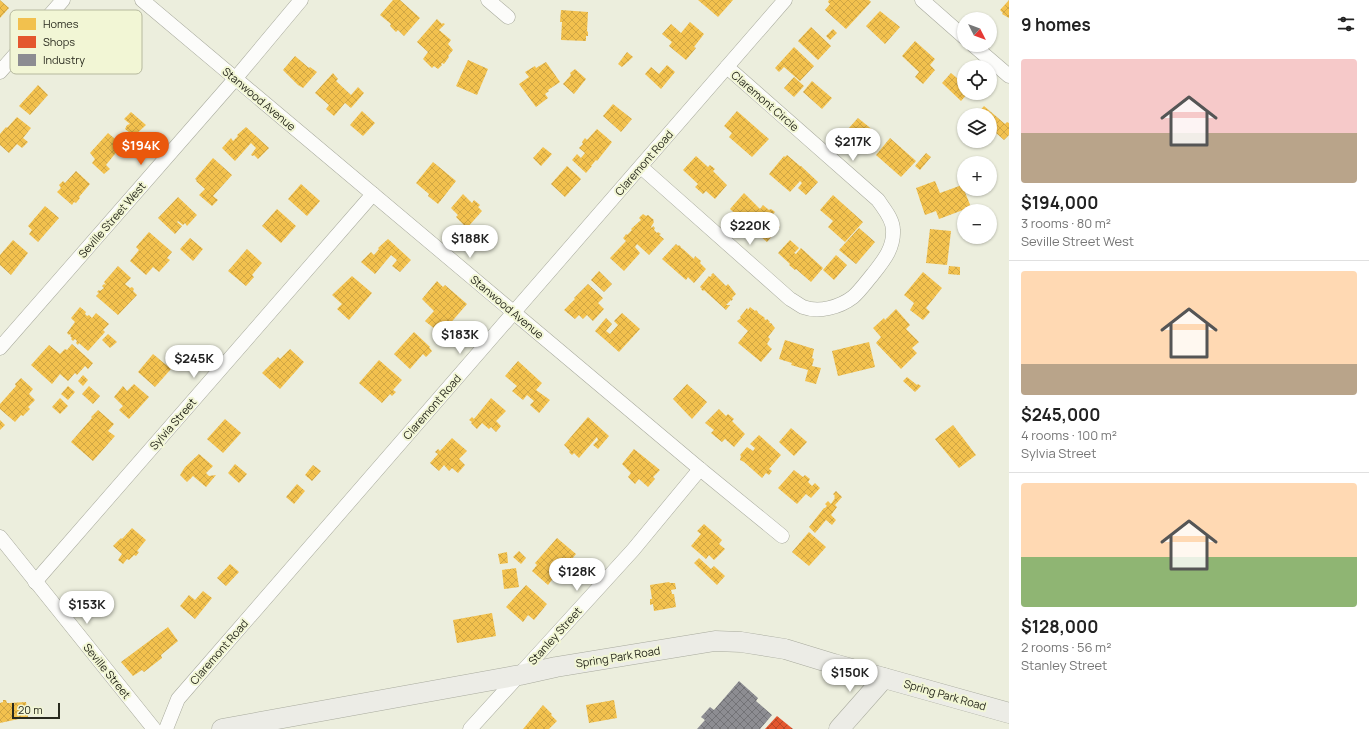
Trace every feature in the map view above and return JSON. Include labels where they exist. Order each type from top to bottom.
[{"type":"main road","name":"Spring Park Road","points":[[222,729],[520,675],[556,667],[715,642],[741,642],[779,648],[1009,713]]},
{"type":"main road","points":[[839,729],[884,678]]},
{"type":"street","points":[[54,10],[63,0]]},
{"type":"street","name":"Stanwood Avenue","points":[[142,0],[700,469],[782,536]]},
{"type":"street","name":"Seville Street West","points":[[0,348],[301,0]]},
{"type":"street","points":[[488,0],[508,17]]},
{"type":"street","name":"Claremont Road","points":[[166,729],[178,699],[785,0]]},
{"type":"street","points":[[922,0],[957,31]]},
{"type":"street","points":[[982,52],[1009,76]]},
{"type":"street","points":[[0,72],[10,61]]},
{"type":"street","name":"Claremont Circle","points":[[640,167],[790,299],[803,307],[820,310],[836,306],[853,297],[867,281],[886,258],[893,242],[893,228],[888,214],[878,200],[727,67]]},
{"type":"street","name":"Sylvia Street","points":[[36,582],[373,194]]},
{"type":"street","name":"Stanley Street","points":[[470,729],[633,550],[700,469]]},
{"type":"street","name":"Seville Street","points":[[0,537],[154,729]]},
{"type":"building: Homes","points":[[0,0],[9,8],[0,18]]},
{"type":"building: Homes","points":[[393,0],[400,0],[420,18],[404,36],[398,30],[396,32],[390,26],[391,24],[380,15]]},
{"type":"building: Homes","points":[[698,0],[733,0],[718,17]]},
{"type":"building: Homes","points":[[829,0],[869,0],[871,2],[846,29],[825,10],[830,4],[828,2]]},
{"type":"building: Homes","points":[[1009,0],[1009,18],[1002,14],[1003,13],[1000,10]]},
{"type":"building: Homes","points":[[561,10],[588,12],[588,36],[586,36],[586,41],[561,40]]},
{"type":"building: Homes","points":[[880,11],[900,27],[885,44],[866,26]]},
{"type":"building: Homes","points":[[437,19],[442,24],[445,24],[439,30],[451,40],[448,44],[453,50],[444,64],[442,63],[438,69],[434,66],[432,68],[423,59],[428,52],[417,42]]},
{"type":"building: Homes","points":[[690,22],[704,34],[694,47],[696,48],[686,60],[669,46],[672,42],[662,34],[671,24],[681,33]]},
{"type":"building: Homes","points":[[811,27],[831,46],[818,60],[798,41]]},
{"type":"building: Homes","points":[[833,29],[837,33],[830,40],[826,36]]},
{"type":"building: Homes","points":[[915,41],[935,59],[930,65],[935,70],[923,84],[915,77],[919,72],[902,56]]},
{"type":"building: Homes","points":[[794,47],[814,66],[800,81],[784,67],[779,72],[775,68]]},
{"type":"building: Homes","points":[[627,52],[633,57],[622,67],[618,64]]},
{"type":"building: Homes","points":[[295,56],[309,68],[310,67],[317,72],[303,88],[283,70]]},
{"type":"building: Homes","points":[[468,60],[488,69],[477,95],[456,86]]},
{"type":"building: Homes","points":[[546,62],[560,82],[548,90],[549,91],[545,94],[548,98],[536,107],[519,84],[529,77],[525,72]]},
{"type":"building: Homes","points":[[667,65],[675,72],[661,89],[645,74],[651,67],[659,74]]},
{"type":"building: Homes","points":[[575,69],[586,79],[574,94],[563,84],[571,75],[570,73]]},
{"type":"building: Homes","points":[[333,73],[338,79],[336,81],[351,95],[358,87],[364,93],[351,108],[345,103],[334,116],[326,109],[329,105],[315,93]]},
{"type":"building: Homes","points":[[951,73],[957,78],[957,97],[942,83]]},
{"type":"building: Homes","points":[[794,77],[804,86],[794,97],[784,88]]},
{"type":"building: Homes","points":[[812,81],[832,98],[822,109],[803,92]]},
{"type":"building: Homes","points":[[38,85],[48,95],[30,115],[19,106]]},
{"type":"building: Homes","points":[[613,104],[632,119],[621,132],[603,116]]},
{"type":"building: Homes","points":[[362,111],[375,123],[363,136],[350,125]]},
{"type":"building: Homes","points":[[737,111],[769,139],[752,157],[729,137],[732,133],[724,126]]},
{"type":"building: Homes","points":[[131,112],[146,125],[134,136],[125,129],[127,125],[130,124],[124,119]]},
{"type":"building: Homes","points":[[17,117],[31,128],[23,138],[28,142],[22,148],[17,144],[9,153],[0,145],[0,134]]},
{"type":"building: Homes","points":[[997,117],[1005,124],[1007,122],[1009,123],[1009,135],[1004,140],[997,134]]},
{"type":"building: Homes","points":[[858,118],[874,131],[863,143],[848,129]]},
{"type":"building: Homes","points":[[246,127],[269,148],[258,159],[254,155],[251,155],[256,148],[251,143],[235,161],[222,148],[231,138],[233,141]]},
{"type":"building: Homes","points":[[597,129],[612,142],[586,173],[572,160],[577,154],[581,158],[585,153],[579,148],[583,144],[582,142],[585,138],[587,140]]},
{"type":"building: Homes","points":[[108,133],[122,145],[106,165],[110,169],[104,174],[92,163],[95,159],[90,153]]},
{"type":"building: Homes","points":[[890,138],[916,161],[901,177],[876,155]]},
{"type":"building: Homes","points":[[543,147],[552,154],[541,166],[533,158]]},
{"type":"building: Homes","points":[[926,153],[931,157],[920,170],[915,166]]},
{"type":"building: Homes","points":[[787,155],[818,182],[806,195],[798,188],[802,183],[800,181],[790,192],[769,174],[784,156],[785,157]]},
{"type":"building: Homes","points":[[696,156],[708,167],[710,165],[715,169],[713,171],[727,185],[715,199],[706,191],[703,194],[695,187],[698,184],[683,170]]},
{"type":"building: Homes","points":[[213,158],[232,175],[213,196],[218,200],[212,206],[199,195],[205,189],[195,179]]},
{"type":"building: Homes","points":[[433,162],[456,181],[438,204],[416,183]]},
{"type":"building: Homes","points":[[567,166],[581,179],[565,197],[551,184]]},
{"type":"building: Homes","points":[[76,171],[90,184],[76,203],[74,202],[72,205],[57,192],[61,188],[59,185],[63,181],[65,183]]},
{"type":"building: Homes","points":[[935,181],[940,193],[957,187],[957,196],[966,196],[970,204],[957,204],[957,212],[939,219],[936,211],[925,215],[916,188]]},
{"type":"building: Homes","points":[[301,184],[320,201],[307,216],[288,199]]},
{"type":"building: Homes","points":[[744,193],[760,209],[763,205],[769,210],[771,209],[775,212],[773,214],[777,218],[774,221],[780,227],[767,242],[752,229],[750,232],[739,221],[741,219],[730,209]]},
{"type":"building: Homes","points":[[463,194],[472,203],[474,200],[480,205],[478,207],[482,211],[467,228],[456,217],[458,215],[451,208]]},
{"type":"building: Homes","points":[[833,195],[863,222],[845,242],[828,227],[833,221],[820,210]]},
{"type":"building: Homes","points":[[178,197],[197,215],[187,226],[185,223],[183,225],[178,221],[177,222],[182,226],[175,234],[158,218]]},
{"type":"building: Homes","points":[[45,206],[59,218],[38,242],[29,234],[32,230],[28,226]]},
{"type":"building: Homes","points":[[277,209],[296,226],[281,243],[262,226]]},
{"type":"building: Homes","points":[[643,214],[646,216],[648,215],[654,220],[651,227],[652,228],[653,226],[655,228],[654,230],[661,234],[659,235],[664,239],[649,255],[637,244],[635,247],[640,253],[624,271],[610,258],[626,241],[623,238],[641,220],[639,218]]},
{"type":"building: Homes","points":[[859,228],[875,242],[856,264],[839,250]]},
{"type":"building: Homes","points":[[930,229],[951,231],[947,265],[926,263]]},
{"type":"building: Homes","points":[[149,232],[172,252],[167,258],[170,260],[159,272],[153,267],[146,275],[130,261],[139,250],[136,247]]},
{"type":"building: Homes","points":[[190,238],[203,249],[193,261],[180,249]]},
{"type":"building: Homes","points":[[388,239],[411,260],[400,272],[392,266],[397,260],[391,255],[375,274],[361,262],[371,252],[374,255],[379,249],[378,248]]},
{"type":"building: Homes","points":[[13,240],[28,253],[11,275],[0,265],[0,255]]},
{"type":"building: Homes","points":[[790,240],[799,248],[794,253],[796,254],[801,248],[823,268],[811,282],[789,265],[790,264],[778,253]]},
{"type":"building: Homes","points":[[676,244],[694,259],[695,256],[701,261],[700,263],[706,269],[694,283],[688,277],[686,280],[662,259]]},
{"type":"building: Homes","points":[[247,249],[262,263],[252,275],[254,277],[246,286],[228,271]]},
{"type":"building: Homes","points":[[836,255],[847,265],[834,280],[823,270]]},
{"type":"building: Homes","points":[[118,266],[131,278],[125,284],[130,288],[132,287],[134,289],[133,291],[137,295],[118,315],[96,296],[99,293],[97,292],[99,290],[100,291],[104,288],[102,286],[104,284],[106,285],[104,282]]},
{"type":"building: Homes","points":[[949,266],[960,267],[960,275],[948,274]]},
{"type":"building: Homes","points":[[599,271],[612,284],[604,292],[591,280]]},
{"type":"building: Homes","points":[[923,272],[942,288],[926,308],[930,312],[923,320],[910,310],[914,303],[904,295]]},
{"type":"building: Homes","points":[[713,273],[726,286],[728,284],[736,294],[726,305],[730,305],[726,310],[700,287]]},
{"type":"building: Homes","points":[[352,276],[372,293],[349,320],[337,309],[342,304],[332,295]]},
{"type":"building: Homes","points":[[437,281],[443,287],[445,285],[467,304],[441,334],[425,321],[434,311],[422,299]]},
{"type":"building: Homes","points":[[588,284],[603,298],[598,303],[604,309],[593,321],[587,315],[583,319],[579,315],[575,319],[564,310]]},
{"type":"building: Homes","points":[[80,307],[86,312],[85,314],[87,316],[89,315],[92,318],[96,313],[109,324],[103,330],[105,332],[88,351],[79,343],[78,345],[75,339],[73,341],[70,336],[71,335],[67,333],[75,322],[71,318]]},
{"type":"building: Homes","points":[[750,307],[755,311],[756,310],[765,318],[764,319],[767,319],[775,328],[768,337],[770,339],[767,344],[772,349],[761,362],[738,343],[748,331],[737,321],[741,318],[740,317],[747,308],[748,310]]},
{"type":"building: Homes","points":[[896,309],[910,325],[906,329],[919,342],[912,348],[917,353],[901,369],[876,343],[881,337],[873,328],[884,318],[885,320]]},
{"type":"building: Homes","points":[[622,313],[640,329],[619,352],[595,331],[606,318],[612,324],[606,331],[610,334],[618,325],[614,321]]},
{"type":"building: Homes","points":[[414,332],[430,347],[432,351],[426,357],[423,354],[410,369],[394,354]]},
{"type":"building: Homes","points":[[108,334],[117,342],[110,348],[102,340]]},
{"type":"building: Homes","points":[[785,340],[814,349],[812,366],[821,368],[816,384],[805,381],[808,370],[791,365],[792,363],[779,359]]},
{"type":"building: Homes","points":[[869,342],[875,367],[838,376],[832,351]]},
{"type":"building: Homes","points":[[72,344],[93,363],[88,369],[85,366],[77,375],[75,373],[68,381],[60,374],[52,384],[31,365],[49,345],[60,354],[65,349],[67,350]]},
{"type":"building: Homes","points":[[290,349],[304,362],[280,389],[262,373],[278,357],[280,359]]},
{"type":"building: Homes","points":[[153,354],[171,369],[155,387],[138,372]]},
{"type":"building: Homes","points":[[379,360],[402,380],[393,390],[396,392],[392,396],[390,394],[382,403],[359,383]]},
{"type":"building: Homes","points":[[518,361],[542,383],[536,390],[550,400],[539,413],[530,405],[534,401],[527,395],[523,400],[512,391],[517,386],[505,376]]},
{"type":"building: Homes","points":[[83,375],[88,380],[83,386],[78,381]]},
{"type":"building: Homes","points":[[907,377],[917,385],[918,384],[921,386],[915,392],[903,381]]},
{"type":"building: Homes","points":[[21,378],[33,389],[29,394],[35,400],[28,407],[30,409],[23,416],[21,415],[15,422],[0,409],[0,404]]},
{"type":"building: Homes","points":[[134,384],[149,397],[129,419],[119,410],[123,406],[114,397],[123,386],[127,391]]},
{"type":"building: Homes","points":[[687,384],[707,402],[692,419],[673,399]]},
{"type":"building: Homes","points":[[68,386],[75,392],[68,400],[61,394]]},
{"type":"building: Homes","points":[[89,386],[100,396],[93,404],[82,394]]},
{"type":"building: Homes","points":[[60,398],[68,406],[60,414],[52,407]]},
{"type":"building: Homes","points":[[491,398],[506,411],[496,421],[501,426],[496,432],[491,427],[489,429],[482,423],[477,429],[469,420],[472,417],[474,419]]},
{"type":"building: Homes","points":[[719,409],[726,416],[728,414],[734,419],[732,421],[745,434],[734,447],[725,439],[722,442],[711,433],[714,430],[705,423]]},
{"type":"building: Homes","points":[[98,410],[114,424],[108,431],[115,436],[93,461],[71,442]]},
{"type":"building: Homes","points":[[588,417],[609,436],[598,449],[593,445],[598,440],[597,437],[579,458],[574,453],[572,455],[564,445]]},
{"type":"building: Homes","points":[[225,419],[241,433],[223,453],[207,439]]},
{"type":"building: Homes","points":[[0,420],[5,425],[0,430]]},
{"type":"building: Homes","points":[[953,425],[976,455],[959,468],[935,439]]},
{"type":"building: Homes","points":[[791,428],[807,442],[794,456],[779,442]]},
{"type":"building: Homes","points":[[759,435],[781,455],[769,469],[772,471],[769,475],[766,473],[762,478],[740,460],[740,455],[747,447],[753,451],[755,448],[750,444]]},
{"type":"building: Homes","points":[[452,438],[467,451],[459,459],[465,465],[458,473],[452,468],[449,471],[444,465],[439,471],[430,463],[438,454],[435,452],[438,449],[440,451]]},
{"type":"building: Homes","points":[[634,449],[660,470],[653,477],[655,479],[648,487],[639,479],[635,484],[628,477],[631,473],[622,464]]},
{"type":"building: Homes","points":[[199,454],[213,466],[206,473],[209,476],[216,475],[206,487],[193,476],[187,482],[180,475],[185,467]]},
{"type":"building: Homes","points":[[235,464],[247,474],[239,483],[228,473]]},
{"type":"building: Homes","points":[[313,465],[321,471],[312,481],[305,475]]},
{"type":"building: Homes","points":[[794,470],[803,477],[805,475],[810,479],[808,482],[812,486],[815,483],[820,488],[811,498],[806,494],[797,504],[778,488]]},
{"type":"building: Homes","points":[[297,484],[305,491],[294,504],[286,497]]},
{"type":"building: Homes","points":[[836,491],[842,497],[835,505],[837,507],[831,515],[836,520],[832,525],[826,520],[815,533],[809,527],[827,506],[825,504],[828,501],[831,504],[835,498],[833,494]]},
{"type":"building: Homes","points":[[704,524],[722,540],[719,544],[725,549],[714,560],[709,555],[706,559],[691,546],[701,534],[697,531]]},
{"type":"building: Homes","points":[[132,528],[146,540],[137,551],[139,552],[136,556],[134,555],[129,560],[127,559],[123,564],[118,560],[122,554],[113,546]]},
{"type":"building: Homes","points":[[809,532],[826,547],[809,566],[792,552]]},
{"type":"building: Homes","points":[[557,538],[576,554],[571,560],[573,562],[562,575],[558,572],[548,585],[532,571],[537,565],[535,563]]},
{"type":"building: Homes","points":[[519,551],[526,558],[521,564],[513,557]]},
{"type":"building: Homes","points":[[507,552],[508,563],[500,564],[498,554]]},
{"type":"building: Homes","points":[[699,558],[711,569],[714,566],[725,576],[717,585],[694,563]]},
{"type":"building: Homes","points":[[230,564],[239,572],[226,586],[217,578]]},
{"type":"building: Homes","points":[[516,568],[519,587],[504,589],[502,570]]},
{"type":"building: Homes","points":[[669,582],[675,583],[676,589],[671,590],[672,594],[674,594],[676,607],[654,611],[653,604],[650,605],[650,599],[652,599],[650,585]]},
{"type":"building: Homes","points":[[526,585],[547,604],[534,620],[528,615],[523,622],[506,607]]},
{"type":"building: Homes","points":[[203,591],[212,598],[195,619],[180,606],[189,595],[195,600]]},
{"type":"building: Homes","points":[[492,613],[496,636],[457,643],[453,620]]},
{"type":"building: Homes","points":[[168,627],[178,641],[161,655],[162,658],[144,672],[142,670],[133,676],[121,662]]},
{"type":"building: Homes","points":[[3,700],[6,700],[7,703],[26,702],[28,717],[0,723],[0,703],[3,702]]},
{"type":"building: Homes","points":[[614,700],[617,718],[589,723],[586,705]]},
{"type":"building: Homes","points":[[543,705],[557,721],[549,729],[523,729]]},
{"type":"building: Shops","points":[[777,716],[793,729],[765,729]]},
{"type":"building: Industry","points":[[739,681],[758,698],[756,701],[772,715],[760,729],[697,729],[705,720],[701,717],[710,707],[714,710]]}]
